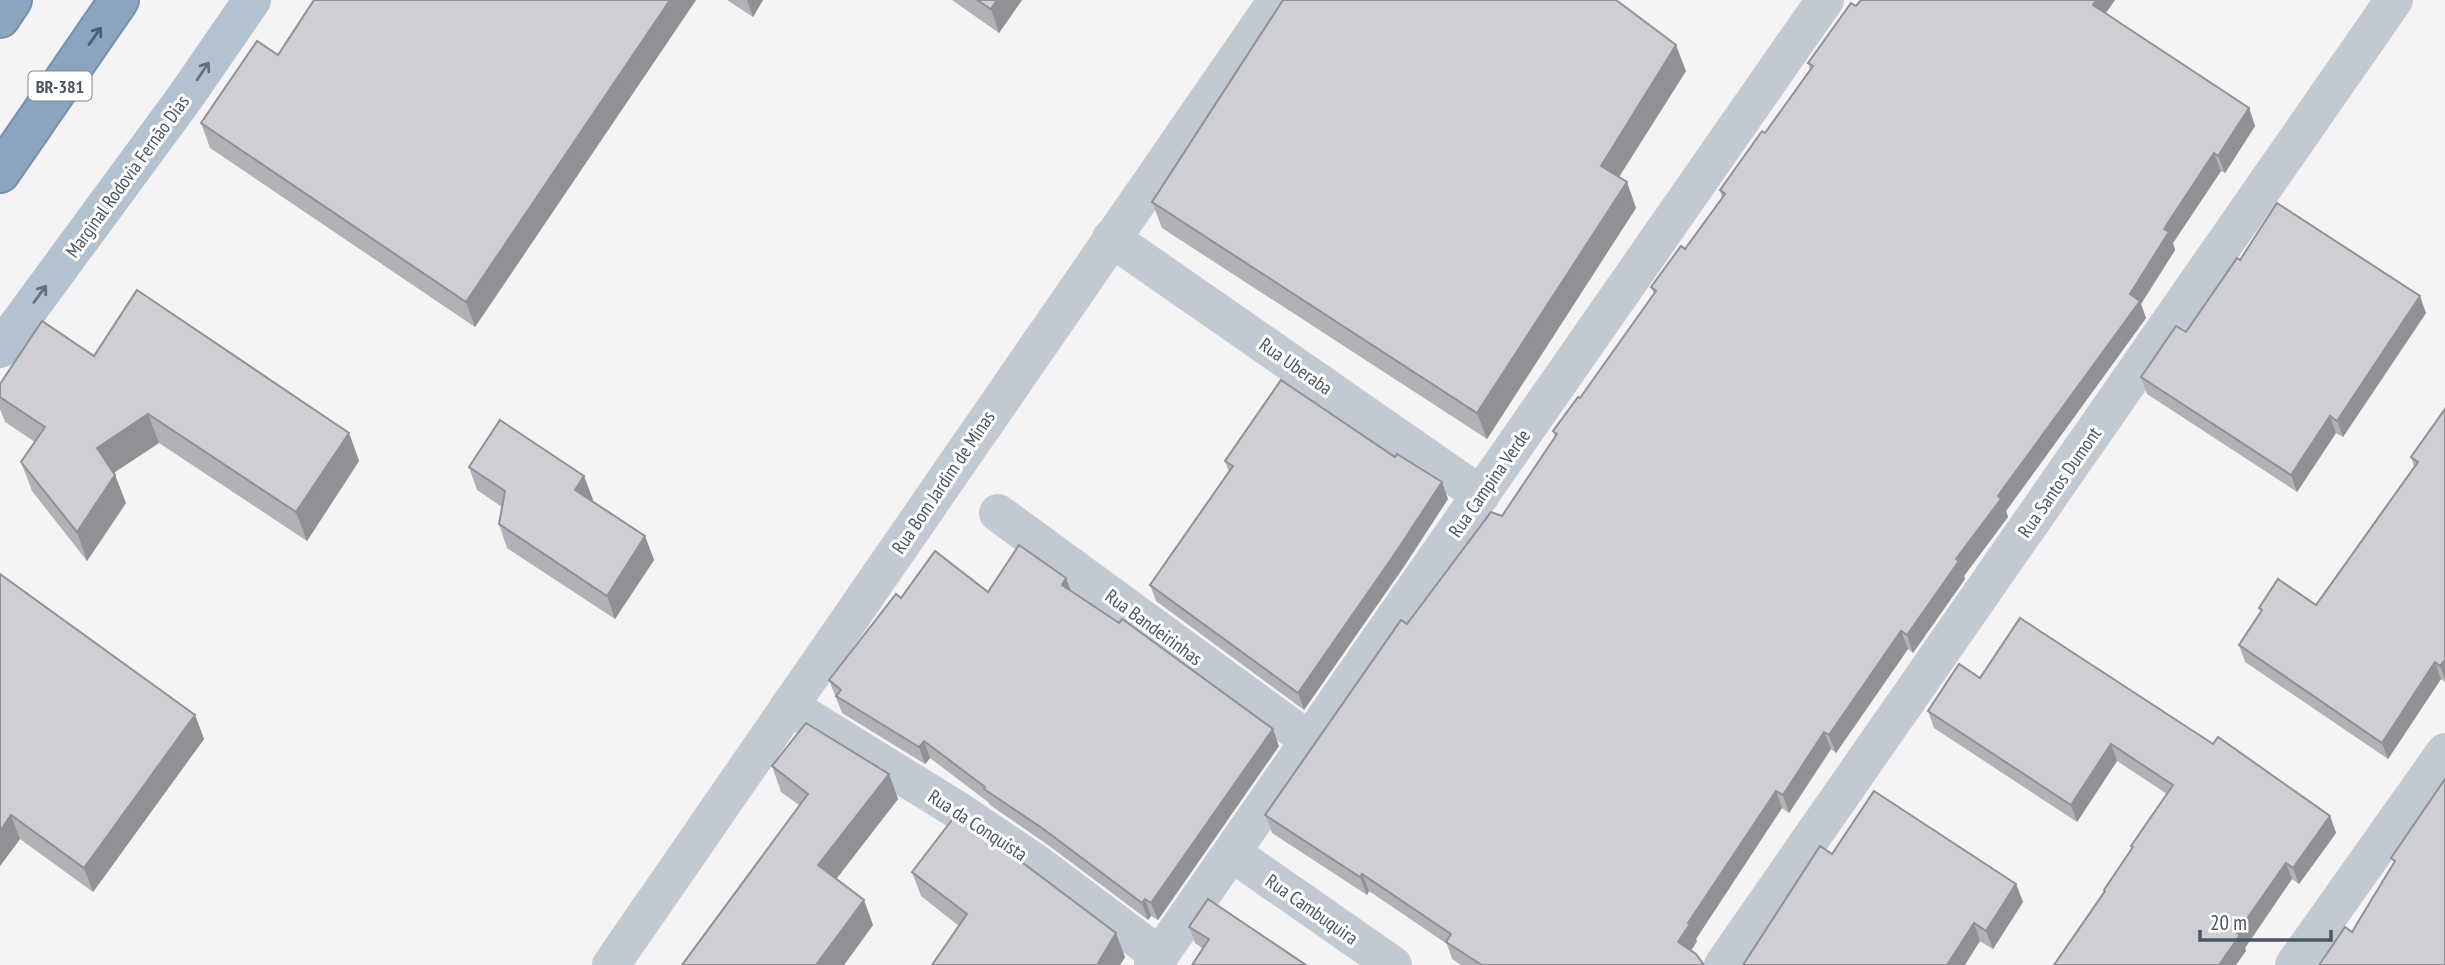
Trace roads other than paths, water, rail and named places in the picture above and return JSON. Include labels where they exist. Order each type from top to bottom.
[{"type":"highway","points":[[0,18],[12,0]]},
{"type":"highway","name":"BR-381","points":[[0,173],[119,0]]},
{"type":"main road","name":"Marginal Rodovia Fernão Dias","points":[[0,349],[186,96],[252,0]]},
{"type":"street","name":"Rua Bom Jardim de Minas","points":[[611,965],[1277,0]]},
{"type":"street","name":"Rua Campina Verde","points":[[1157,960],[1825,0]]},
{"type":"street","name":"Rua Santos Dumont","points":[[1723,965],[2394,0]]},
{"type":"street","name":"Rua Uberaba","points":[[1111,238],[1481,495]]},
{"type":"street","name":"Rua Bandeirinhas","points":[[998,513],[1310,741]]},
{"type":"street","name":"Rua da Conquista","points":[[789,706],[960,811],[1037,863],[1157,960]]},
{"type":"street","points":[[2294,965],[2443,758]]},
{"type":"street","name":"Rua Cambuquira","points":[[1232,853],[1393,965]]}]
